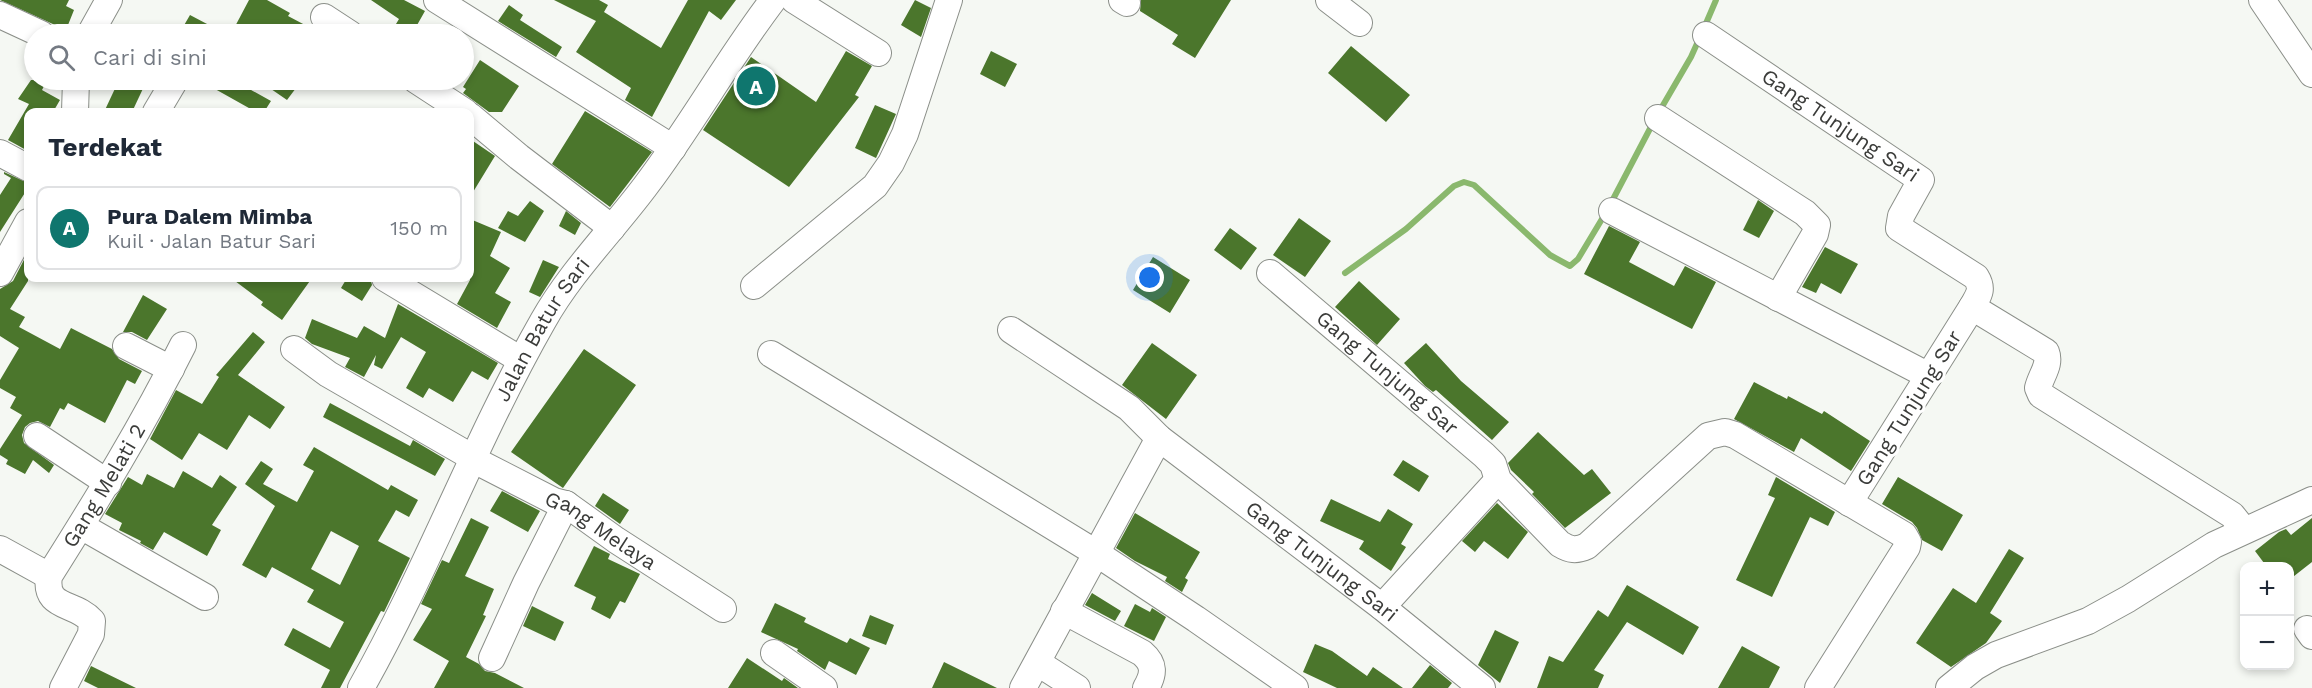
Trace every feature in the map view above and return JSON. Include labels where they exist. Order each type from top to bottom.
[{"type":"street","points":[[96,24],[109,0]]},
{"type":"street","points":[[437,0],[673,148]]},
{"type":"street","name":"Jalan Batur Sari","points":[[362,688],[474,460],[506,388],[559,294],[673,148],[742,40],[773,0]]},
{"type":"street","points":[[794,0],[878,53]]},
{"type":"street","points":[[754,286],[875,186],[891,163],[905,134],[949,0]]},
{"type":"street","points":[[1329,0],[1359,23]]},
{"type":"street","points":[[2262,0],[2312,74]]},
{"type":"street","points":[[0,15],[24,26]]},
{"type":"street","points":[[324,17],[335,24]]},
{"type":"street","name":"Gang Tunjung Sari","points":[[1706,35],[1921,180],[1901,216],[1899,228],[1909,236]]},
{"type":"street","points":[[75,108],[76,90]]},
{"type":"street","points":[[158,108],[169,90]]},
{"type":"street","points":[[431,90],[459,108]]},
{"type":"street","points":[[1658,118],[1805,213],[1817,225],[1815,234],[1778,298]]},
{"type":"street","points":[[474,119],[612,228]]},
{"type":"street","points":[[0,153],[24,166]]},
{"type":"street","points":[[1612,211],[1929,376]]},
{"type":"street","points":[[0,273],[24,229]]},
{"type":"street","name":"Gang Tunjung Sar","points":[[1270,273],[1484,455],[1493,464],[1498,480],[1560,544],[1569,550],[1578,550],[1587,546],[1708,436],[1718,433],[1725,432],[1735,435],[1849,503],[1981,291],[1981,285],[1976,277],[1909,236]]},
{"type":"street","points":[[392,282],[521,360]]},
{"type":"street","points":[[1972,308],[2046,352],[2049,359],[2038,388],[2041,394],[2232,515],[2244,530]]},
{"type":"street","name":"Gang Tunjung Sari","points":[[1011,330],[1129,408],[1159,438],[1382,607],[1482,688]]},
{"type":"street","name":"Gang Melati 2","points":[[49,576],[108,483],[150,410],[183,345]]},
{"type":"street","points":[[126,346],[171,369]]},
{"type":"street","name":"Gang Melaya","points":[[294,349],[328,374],[474,460],[554,501],[566,504],[616,540],[723,609]]},
{"type":"street","points":[[771,354],[1096,553],[1295,688]]},
{"type":"street","points":[[38,436],[108,483]]},
{"type":"street","points":[[1023,688],[1159,438]]},
{"type":"street","points":[[1382,607],[1498,480]]},
{"type":"street","points":[[1949,688],[1975,667],[1996,655],[2088,621],[2214,545],[2312,500]]},
{"type":"street","points":[[1818,688],[1908,542],[1904,535],[1849,503]]},
{"type":"street","points":[[492,657],[566,504]]},
{"type":"street","points":[[81,526],[205,597]]},
{"type":"street","points":[[0,549],[49,576],[47,588],[52,598],[86,615],[92,621],[91,634],[63,688]]},
{"type":"street","points":[[1064,611],[1142,653],[1153,670],[1146,688]]},
{"type":"street","points":[[774,653],[824,688]]},
{"type":"street","points":[[1038,663],[1077,688]]},
{"type":"building","points":[[0,0],[69,0],[66,6],[74,10],[68,24],[53,24]]},
{"type":"building","points":[[249,0],[267,0],[290,13],[288,16],[303,24],[236,24]]},
{"type":"building","points":[[371,0],[404,0],[425,11],[418,24],[396,24],[399,19]]},
{"type":"building","points":[[554,0],[599,0],[608,5],[604,12],[661,48],[688,0],[736,0],[721,20],[709,11],[652,117],[625,100],[631,88],[576,52],[596,21]]},
{"type":"building","points":[[915,0],[931,8],[921,37],[901,25]]},
{"type":"building","points":[[1141,0],[1231,0],[1195,58],[1172,44],[1178,35],[1140,11]]},
{"type":"building","points":[[509,5],[523,15],[520,20],[562,47],[556,57],[498,21]]},
{"type":"building","points":[[190,15],[207,24],[185,24]]},
{"type":"building","points":[[1351,46],[1410,95],[1386,122],[1328,73]]},
{"type":"building","points":[[846,51],[872,66],[855,95],[859,97],[789,187],[703,130],[751,57],[816,102]]},
{"type":"building","points":[[991,51],[1017,64],[1005,87],[980,74]]},
{"type":"building","points":[[480,60],[519,86],[502,112],[489,112],[463,93],[465,90],[474,90],[474,70]]},
{"type":"building","points":[[24,90],[42,90],[60,100],[55,108],[27,108],[29,104],[18,99]]},
{"type":"building","points":[[114,90],[142,90],[134,108],[106,108]]},
{"type":"building","points":[[217,90],[251,90],[271,101],[267,108],[249,108]]},
{"type":"building","points":[[272,90],[294,90],[287,100]]},
{"type":"building","points":[[875,105],[896,114],[876,158],[855,148]]},
{"type":"building","points":[[585,111],[652,152],[610,207],[552,164]]},
{"type":"building","points":[[24,113],[24,149],[8,140]]},
{"type":"building","points":[[474,142],[495,156],[474,190]]},
{"type":"building","points":[[4,172],[24,181],[24,194],[0,232],[0,195],[11,178]]},
{"type":"building","points":[[1758,200],[1774,211],[1759,238],[1743,230]]},
{"type":"building","points":[[530,201],[544,211],[525,242],[498,228],[508,211],[518,216]]},
{"type":"building","points":[[566,211],[581,223],[575,235],[559,226]]},
{"type":"building","points":[[1299,218],[1331,241],[1305,277],[1273,255]]},
{"type":"building","points":[[474,221],[501,232],[490,256],[510,268],[495,293],[511,302],[497,328],[457,304],[469,282],[474,282]]},
{"type":"building","points":[[1609,226],[1640,242],[1629,262],[1674,286],[1685,266],[1716,282],[1692,329],[1584,274]]},
{"type":"building","points":[[1230,228],[1257,248],[1241,270],[1214,250]]},
{"type":"building","points":[[1825,247],[1858,264],[1841,294],[1821,283],[1816,293],[1802,287]]},
{"type":"building","points":[[1153,257],[1190,280],[1170,313],[1133,290]]},
{"type":"building","points":[[24,260],[24,282],[27,282],[10,309],[25,317],[19,327],[60,349],[71,328],[112,349],[119,359],[142,371],[135,384],[127,380],[105,423],[68,403],[64,410],[60,408],[50,427],[38,421],[25,427],[22,435],[24,443],[54,465],[49,473],[33,460],[25,474],[6,464],[8,460],[0,455],[0,449],[22,415],[10,408],[16,397],[0,388],[0,380],[19,348],[0,336],[0,289],[13,281]]},
{"type":"building","points":[[543,260],[559,267],[540,297],[529,292]]},
{"type":"building","points":[[1359,281],[1400,319],[1377,345],[1335,307]]},
{"type":"building","points":[[236,282],[309,282],[282,320],[261,305],[263,302]]},
{"type":"building","points":[[345,282],[371,282],[372,285],[362,301],[341,288]]},
{"type":"building","points":[[143,295],[167,309],[147,340],[132,332],[123,332]]},
{"type":"building","points":[[398,304],[498,363],[488,380],[472,371],[453,402],[429,388],[423,398],[406,388],[426,352],[401,337],[382,369],[374,365],[376,355],[364,377],[345,367],[350,358],[312,344],[305,338],[312,319],[357,338],[364,326],[385,338]]},
{"type":"building","points":[[253,332],[265,342],[238,375],[285,407],[270,429],[249,415],[227,450],[199,433],[182,460],[150,439],[176,390],[202,404],[219,377],[216,375]]},
{"type":"building","points":[[1152,343],[1197,375],[1166,419],[1122,385]]},
{"type":"building","points":[[1426,343],[1461,381],[1509,422],[1492,440],[1436,390],[1433,392],[1425,386],[1404,363]]},
{"type":"building","points":[[584,349],[636,385],[563,488],[511,452]]},
{"type":"building","points":[[1754,382],[1787,399],[1788,396],[1822,414],[1824,411],[1870,441],[1851,471],[1801,438],[1794,452],[1734,419]]},
{"type":"building","points":[[330,403],[410,446],[413,440],[445,459],[435,476],[323,417]]},
{"type":"building","points":[[1538,432],[1584,475],[1592,469],[1611,493],[1565,528],[1532,494],[1534,492],[1511,470],[1508,463]]},
{"type":"building","points":[[314,447],[388,490],[391,485],[418,500],[409,517],[396,510],[378,541],[410,558],[384,612],[381,611],[340,688],[321,688],[330,670],[284,645],[293,628],[330,648],[344,622],[307,602],[314,590],[272,567],[266,578],[242,565],[275,506],[245,484],[261,461],[273,469],[263,484],[297,502],[314,471],[303,465]],"holes":[[[331,531],[359,546],[340,585],[311,569]]]},
{"type":"building","points":[[1403,460],[1429,476],[1419,492],[1393,475]]},
{"type":"building","points":[[183,471],[212,488],[220,475],[237,487],[212,525],[221,530],[207,556],[164,532],[153,550],[119,530],[122,523],[105,514],[128,477],[142,485],[147,474],[174,488]]},
{"type":"building","points":[[1776,477],[1835,512],[1828,526],[1810,517],[1772,597],[1736,580],[1775,498],[1768,495]]},
{"type":"building","points":[[1898,477],[1963,515],[1942,551],[1922,540],[1912,522],[1882,504]]},
{"type":"building","points":[[502,491],[540,511],[528,532],[490,511]]},
{"type":"building","points":[[603,493],[629,510],[620,524],[595,506]]},
{"type":"building","points":[[1331,499],[1380,522],[1388,509],[1413,524],[1401,544],[1406,547],[1391,571],[1359,549],[1364,541],[1320,521]]},
{"type":"building","points":[[1497,503],[1528,532],[1508,559],[1484,541],[1475,552],[1462,541]]},
{"type":"building","points":[[1135,513],[1200,552],[1185,578],[1188,580],[1182,592],[1165,581],[1167,577],[1135,561],[1116,548]]},
{"type":"building","points":[[471,518],[489,527],[465,576],[494,589],[483,615],[486,616],[466,657],[479,664],[485,671],[495,673],[524,688],[434,688],[449,661],[413,640],[432,609],[421,604],[442,560],[449,563]]},
{"type":"building","points":[[2312,518],[2312,562],[2294,576],[2294,562],[2263,562],[2255,551],[2279,532],[2286,529],[2291,535]]},
{"type":"building","points":[[594,546],[610,554],[608,559],[640,574],[625,603],[620,601],[610,619],[591,609],[596,597],[574,586]]},
{"type":"building","points":[[2009,549],[2024,558],[1990,613],[2002,621],[1986,643],[1951,667],[1916,643],[1953,588],[1976,603]]},
{"type":"building","points":[[1627,585],[1699,627],[1683,655],[1627,622],[1594,670],[1604,675],[1598,688],[1537,688],[1549,656],[1563,662],[1598,610],[1608,617]]},
{"type":"building","points":[[1092,593],[1121,611],[1115,621],[1085,605]]},
{"type":"building","points":[[775,603],[806,618],[804,622],[847,643],[850,638],[870,648],[856,675],[829,661],[825,670],[797,651],[798,649],[761,632]]},
{"type":"building","points":[[1135,604],[1150,612],[1152,608],[1166,617],[1154,641],[1124,626]]},
{"type":"building","points":[[532,606],[564,622],[555,641],[523,626]]},
{"type":"building","points":[[870,615],[894,625],[886,645],[862,636]]},
{"type":"building","points":[[1495,630],[1519,642],[1500,683],[1478,665]]},
{"type":"building","points":[[1315,644],[1332,651],[1367,676],[1373,667],[1403,688],[1337,688],[1303,672]]},
{"type":"building","points":[[1742,646],[1780,667],[1769,688],[1718,688]]},
{"type":"building","points":[[747,658],[782,681],[784,678],[798,688],[728,688]]},
{"type":"building","points":[[944,662],[997,688],[932,688]]},
{"type":"building","points":[[1430,665],[1452,683],[1448,688],[1412,688]]},
{"type":"building","points":[[91,666],[136,688],[98,688],[84,681]]},
{"type":"waterway","points":[[1704,28],[1716,0]]},
{"type":"waterway","points":[[1659,112],[1700,37]]},
{"type":"waterway","points":[[1610,205],[1654,121]]},
{"type":"waterway","points":[[1345,273],[1406,229],[1454,186],[1464,182],[1474,185],[1550,255],[1570,266],[1578,259],[1605,214]]},
{"type":"place","name":"Pura Dalem Mimba","points":[[756,86]]}]
